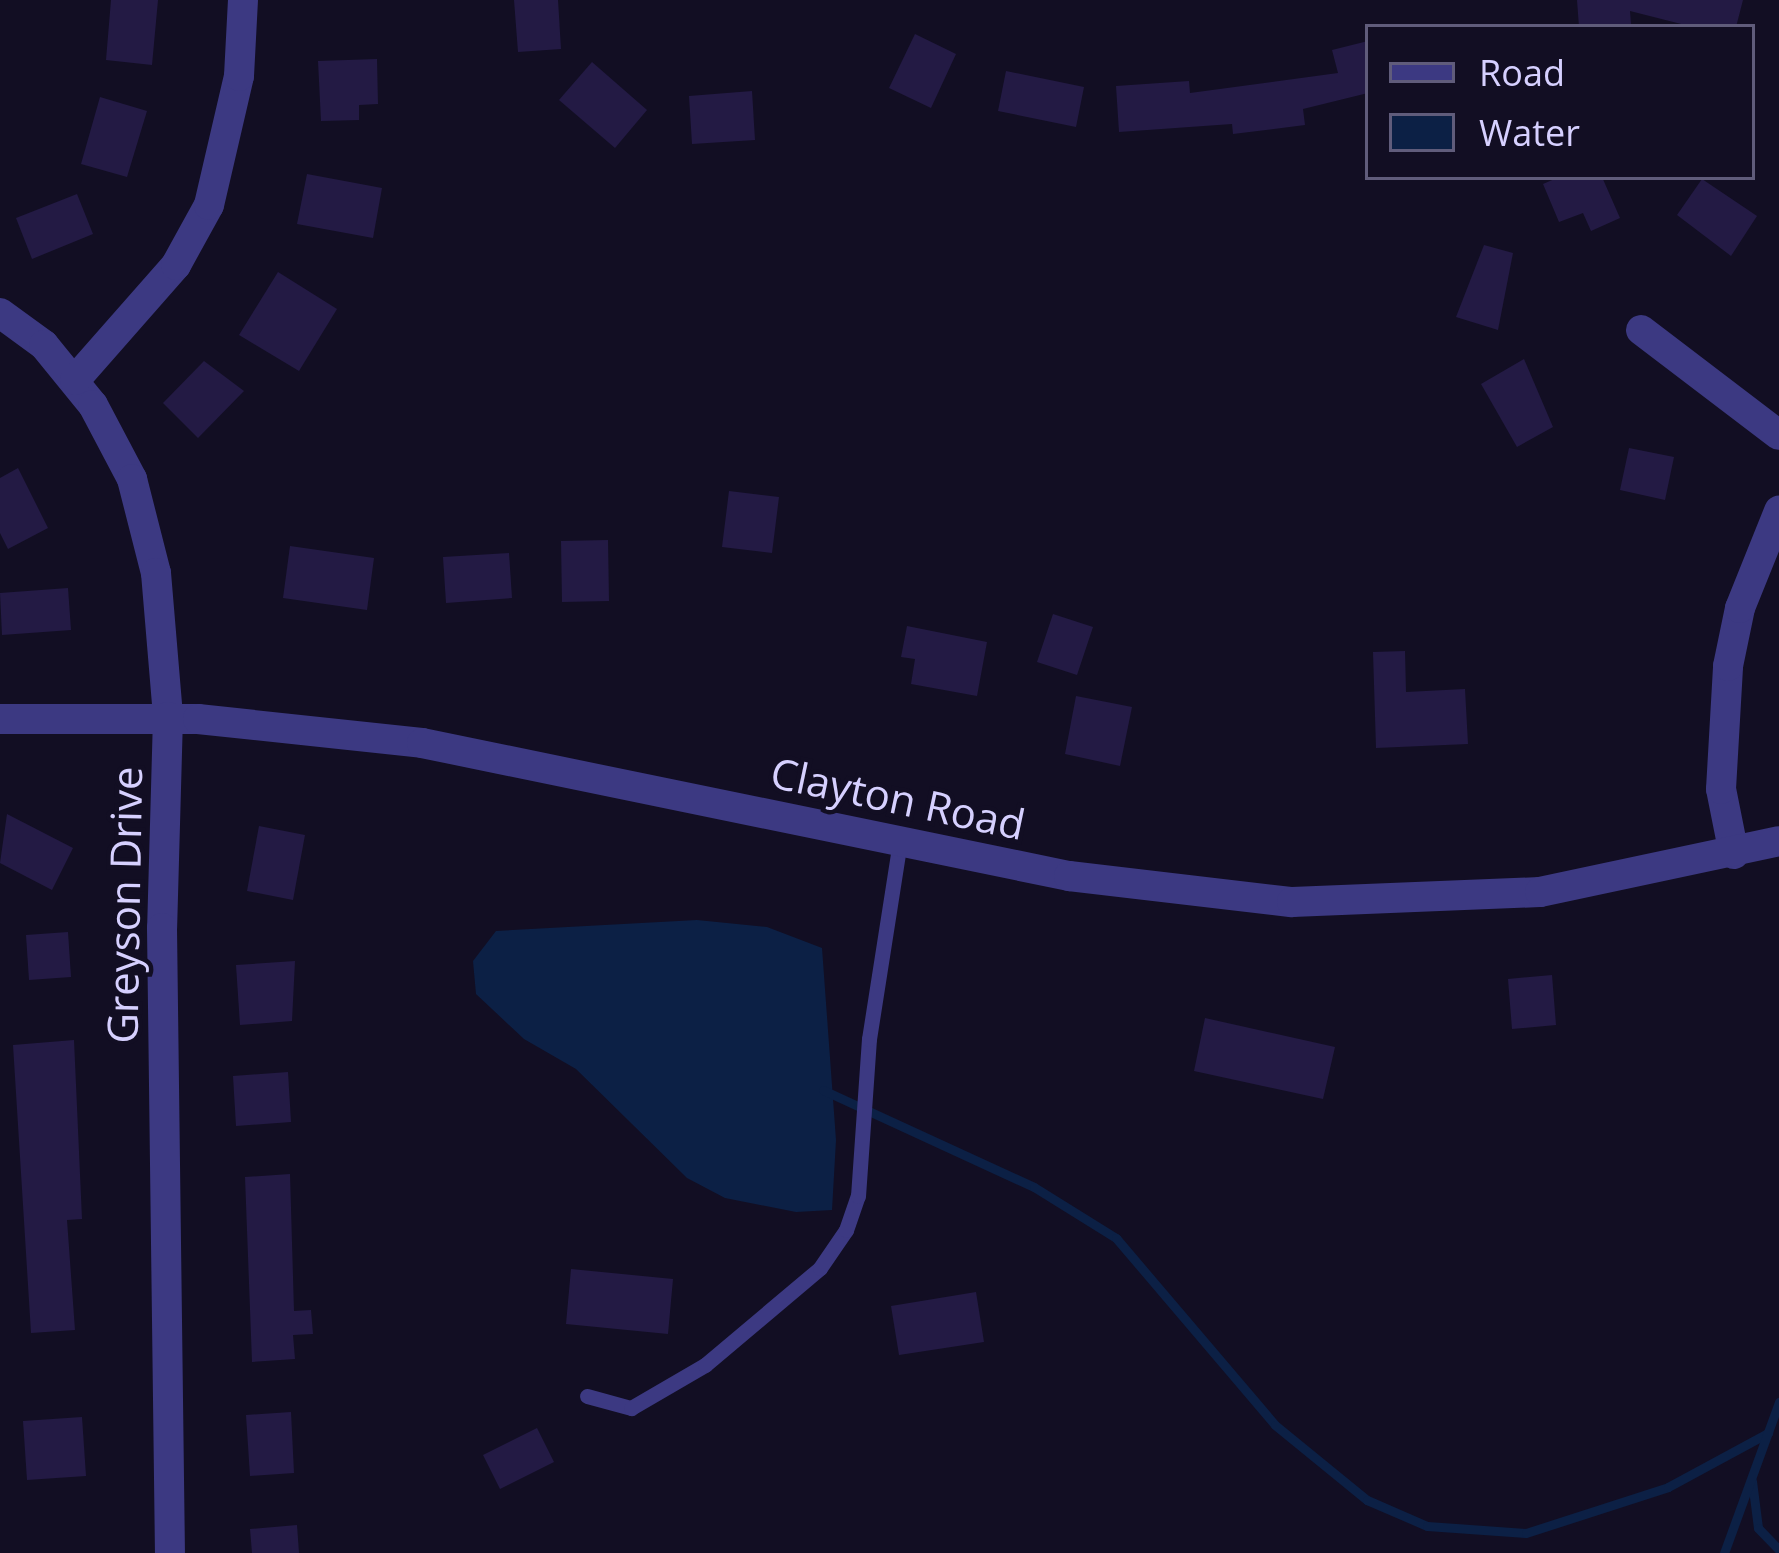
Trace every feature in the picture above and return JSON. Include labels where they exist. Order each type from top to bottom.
[{"type":"street","points":[[75,380],[176,265],[209,205],[239,76],[243,0]]},
{"type":"street","name":"Greyson Drive","points":[[0,313],[75,380],[132,479],[146,522],[168,717],[162,928],[170,1552]]},
{"type":"street","points":[[1641,330],[1779,436]]},
{"type":"street","points":[[1734,854],[1721,789],[1728,666],[1740,608],[1779,511]]},
{"type":"street","name":"Clayton Road","points":[[0,719],[168,717],[446,747],[1133,886],[1344,903],[1540,892],[1779,841]]},
{"type":"street","points":[[146,1553],[170,1552]]},
{"type":"lane","points":[[587,1396],[632,1408],[705,1365],[820,1268],[845,1231],[858,1196],[869,1039],[900,840]]},
{"type":"water","points":[[697,920],[767,927],[822,948],[836,1140],[832,1210],[796,1212],[725,1198],[687,1178],[576,1069],[524,1039],[476,994],[473,961],[496,931]]},
{"type":"building","points":[[111,0],[158,0],[152,65],[106,60]]},
{"type":"building","points":[[514,0],[558,0],[561,49],[518,52]]},
{"type":"building","points":[[1577,0],[1743,0],[1737,24],[1681,24],[1630,11],[1631,24],[1579,24]]},
{"type":"building","points":[[915,34],[956,54],[931,108],[889,88]]},
{"type":"building","points":[[1365,42],[1365,94],[1303,109],[1305,125],[1233,134],[1232,124],[1119,132],[1116,86],[1189,81],[1190,93],[1338,73],[1332,50]]},
{"type":"building","points":[[377,59],[378,104],[359,105],[359,120],[321,121],[318,61]]},
{"type":"building","points":[[592,62],[647,110],[615,148],[559,100]]},
{"type":"building","points":[[1006,71],[1084,87],[1076,127],[998,111]]},
{"type":"building","points":[[752,91],[755,140],[692,144],[689,96]]},
{"type":"building","points":[[100,97],[147,111],[127,177],[81,164]]},
{"type":"building","points":[[307,174],[382,188],[373,238],[297,224]]},
{"type":"building","points":[[1603,180],[1620,218],[1591,231],[1583,213],[1559,222],[1543,184]]},
{"type":"building","points":[[1703,180],[1757,216],[1731,256],[1677,215]]},
{"type":"building","points":[[77,194],[93,234],[32,259],[16,218]]},
{"type":"building","points":[[1484,245],[1513,253],[1498,330],[1456,317]]},
{"type":"building","points":[[278,272],[337,309],[299,371],[239,335]]},
{"type":"building","points":[[1524,359],[1553,427],[1517,447],[1481,384]]},
{"type":"building","points":[[204,361],[244,391],[198,438],[163,403]]},
{"type":"building","points":[[1629,448],[1674,457],[1665,500],[1620,490]]},
{"type":"building","points":[[18,468],[48,528],[8,549],[0,533],[0,478]]},
{"type":"building","points":[[729,491],[779,497],[772,553],[722,547]]},
{"type":"building","points":[[608,540],[609,601],[562,602],[561,541]]},
{"type":"building","points":[[290,546],[374,558],[367,610],[283,598]]},
{"type":"building","points":[[509,553],[512,598],[446,603],[443,557]]},
{"type":"building","points":[[68,588],[71,630],[2,635],[0,593]]},
{"type":"building","points":[[1053,614],[1093,627],[1077,675],[1037,662]]},
{"type":"building","points":[[907,626],[987,642],[977,696],[911,684],[915,659],[901,657]]},
{"type":"building","points":[[1405,651],[1406,692],[1465,689],[1468,744],[1376,748],[1373,652]]},
{"type":"building","points":[[1076,696],[1132,707],[1120,766],[1065,754]]},
{"type":"building","points":[[7,814],[73,848],[52,890],[0,863]]},
{"type":"building","points":[[259,826],[305,835],[293,900],[247,891]]},
{"type":"building","points":[[68,932],[71,977],[29,980],[26,935]]},
{"type":"building","points":[[295,961],[292,1021],[240,1025],[236,965]]},
{"type":"building","points":[[1552,975],[1556,1025],[1512,1029],[1508,979]]},
{"type":"building","points":[[1205,1018],[1335,1047],[1323,1099],[1194,1071]]},
{"type":"building","points":[[74,1040],[82,1219],[67,1220],[75,1330],[31,1333],[13,1045]]},
{"type":"building","points":[[288,1072],[291,1122],[236,1126],[233,1076]]},
{"type":"building","points":[[290,1174],[294,1311],[311,1310],[313,1334],[293,1335],[295,1359],[252,1362],[245,1177]]},
{"type":"building","points":[[571,1269],[673,1279],[668,1334],[566,1324]]},
{"type":"building","points":[[976,1292],[984,1342],[899,1355],[891,1306]]},
{"type":"building","points":[[291,1412],[294,1473],[250,1476],[246,1415]]},
{"type":"building","points":[[82,1417],[86,1476],[27,1480],[23,1421]]},
{"type":"building","points":[[537,1428],[554,1462],[500,1489],[483,1455]]},
{"type":"building","points":[[297,1525],[299,1553],[252,1553],[250,1529]]},
{"type":"waterway","points":[[823,1090],[1034,1187],[1116,1238],[1275,1425],[1367,1500],[1427,1526],[1526,1533],[1668,1487],[1768,1433]]},
{"type":"waterway","points":[[1724,1553],[1779,1402]]},
{"type":"waterway","points":[[1752,1481],[1758,1528],[1779,1550]]}]
